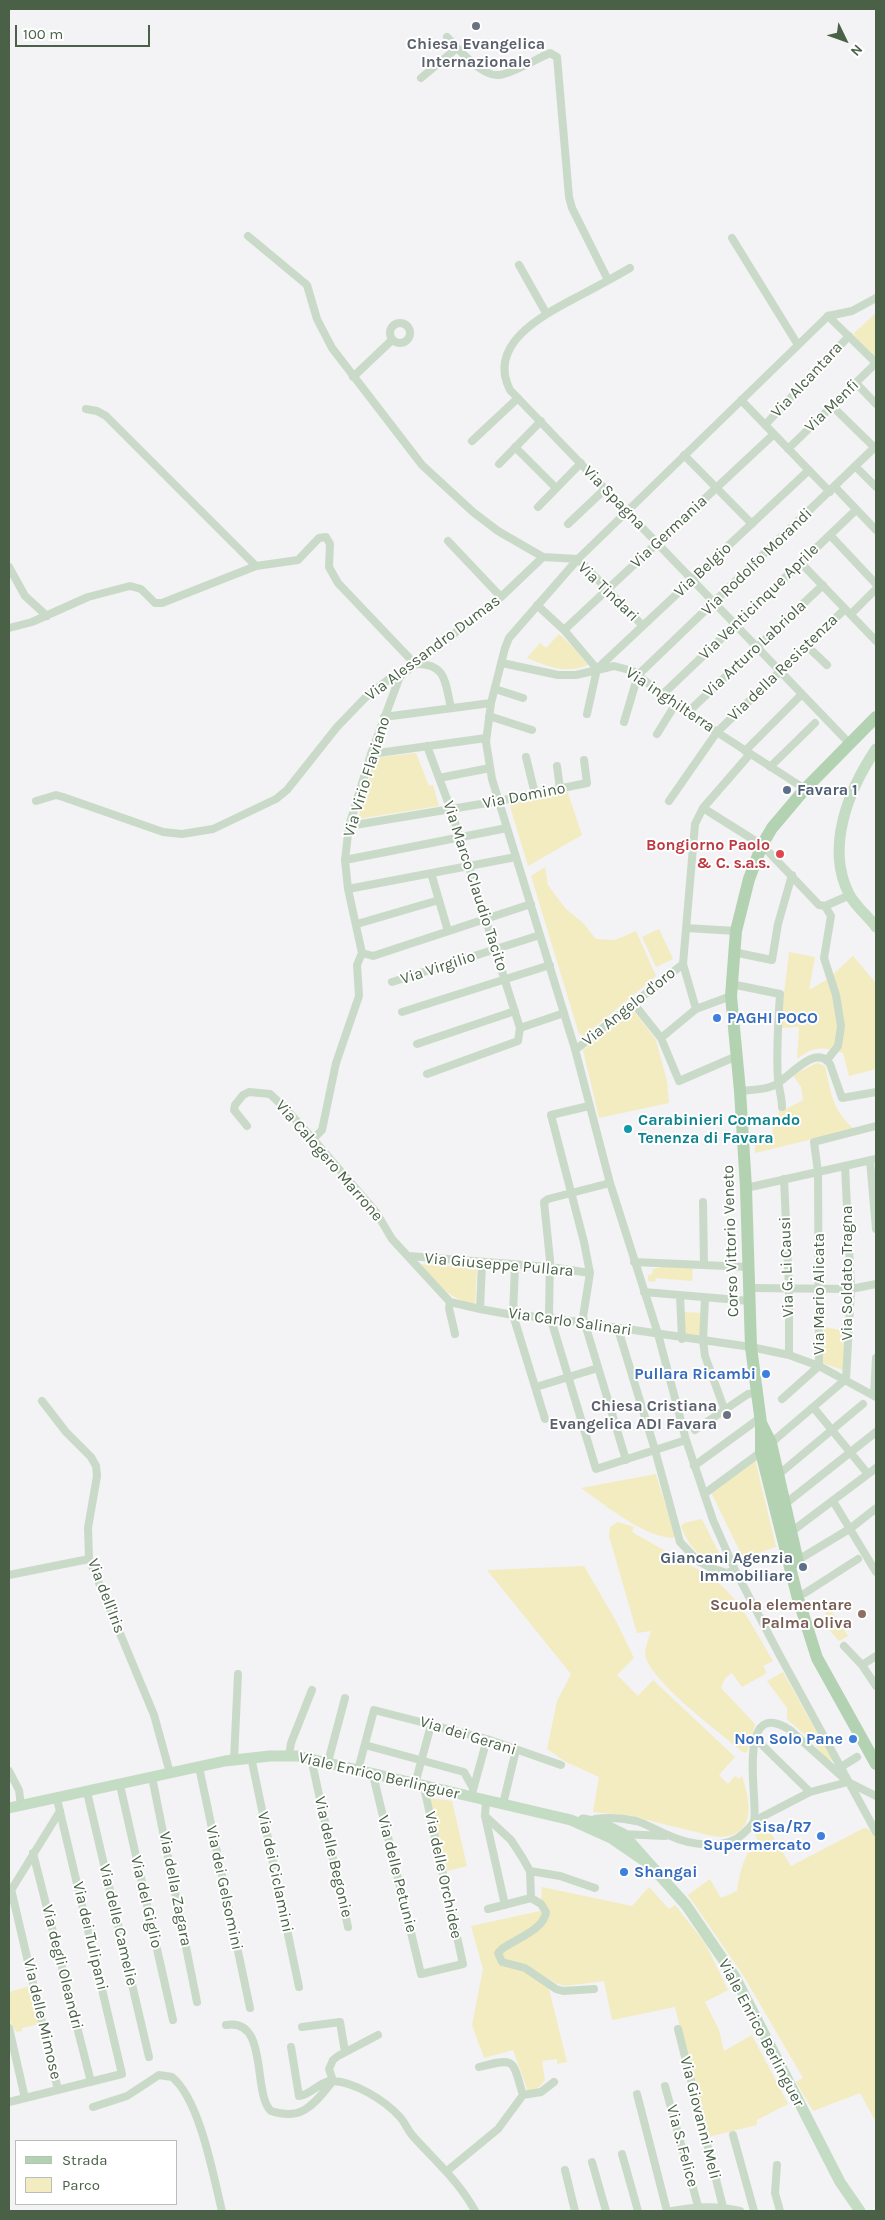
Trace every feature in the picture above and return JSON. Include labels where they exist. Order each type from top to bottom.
[{"type":"main road","name":"Corso Vittorio Veneto","points":[[876,717],[778,819],[762,845],[749,878],[736,931],[731,990],[746,1188],[751,1347],[756,1393],[766,1447],[797,1595],[817,1658],[872,1744],[876,1764]]},
{"type":"main road","points":[[876,748],[856,784],[842,824],[839,843],[840,864],[850,895],[876,926]]},
{"type":"main road","name":"Corso Vittorio Veneto","points":[[766,1447],[778,1475],[805,1593],[823,1655],[823,1666]]},
{"type":"main road","name":"Viale Enrico Berlinguer","points":[[9,1808],[234,1760],[251,1757],[289,1756],[311,1758],[420,1785],[472,1793],[486,1801],[593,1825]]},
{"type":"main road","points":[[593,1825],[609,1826],[623,1834],[649,1864]]},
{"type":"main road","points":[[593,1825],[649,1864]]},
{"type":"main road","name":"Viale Enrico Berlinguer","points":[[649,1864],[686,1905],[735,1977],[840,2182],[860,2211]]},
{"type":"street","points":[[447,37],[457,48],[486,72],[496,75],[500,75],[550,53],[557,57],[569,197],[572,208],[608,280]]},
{"type":"street","points":[[421,78],[457,48]]},
{"type":"street","points":[[248,236],[306,285],[317,320],[332,348],[422,465],[473,512],[498,531],[543,557]]},
{"type":"street","points":[[732,238],[798,345]]},
{"type":"street","points":[[520,265],[546,313]]},
{"type":"street","name":"Via Spagna","points":[[630,268],[546,313],[521,334],[508,350],[504,365],[504,378],[510,390],[850,744]]},
{"type":"street","points":[[876,298],[852,311],[828,316],[626,511],[578,559],[537,605],[508,641],[495,689],[486,738],[490,768],[499,801],[575,1049],[610,1183],[658,1334],[686,1440],[713,1520],[736,1570],[876,1832]]},
{"type":"street","points":[[828,316],[876,363]]},
{"type":"street","name":"Via Alcantara","points":[[765,425],[849,336]]},
{"type":"street","points":[[353,377],[392,340]]},
{"type":"street","name":"Via Menfi","points":[[788,449],[876,363]]},
{"type":"street","points":[[856,383],[876,404]]},
{"type":"street","points":[[472,441],[518,398]]},
{"type":"street","points":[[741,400],[809,470],[856,510],[876,530]]},
{"type":"street","points":[[832,406],[876,448]]},
{"type":"street","points":[[86,409],[97,411],[106,416],[256,566]]},
{"type":"street","points":[[499,464],[541,421]]},
{"type":"street","name":"Via Germania","points":[[564,630],[774,434]]},
{"type":"street","points":[[515,448],[556,488]]},
{"type":"street","name":"Via Rodolfo Morandi","points":[[638,674],[876,448]]},
{"type":"street","points":[[684,455],[752,524]]},
{"type":"street","points":[[538,507],[581,463]]},
{"type":"street","points":[[856,467],[876,487]]},
{"type":"street","name":"Via Belgio","points":[[597,669],[809,470]]},
{"type":"street","points":[[568,524],[606,489]]},
{"type":"street","name":"Via Venticinque Aprile","points":[[662,695],[856,510]]},
{"type":"street","points":[[830,535],[876,584]]},
{"type":"street","points":[[9,628],[47,616],[88,597],[130,586],[144,591],[155,603],[162,603],[256,566],[298,560],[319,538],[326,537],[330,544],[329,567],[338,583],[415,664],[432,666],[444,675],[451,708]]},
{"type":"street","points":[[448,541],[501,597]]},
{"type":"street","name":"Via Tindari","points":[[543,557],[578,559],[643,626]]},
{"type":"street","name":"Via Alessandro Dumas","points":[[36,801],[56,796],[71,799],[163,832],[182,834],[213,829],[246,815],[282,794],[296,780],[309,760],[337,727],[366,697],[389,679],[400,676],[501,597],[543,557]]},
{"type":"street","points":[[801,563],[876,641]]},
{"type":"street","points":[[9,566],[25,596],[47,616]]},
{"type":"street","name":"Via Arturo Labriola","points":[[687,713],[823,585]]},
{"type":"street","name":"Via della Resistenza","points":[[670,801],[717,732],[807,646],[876,589]]},
{"type":"street","points":[[537,605],[564,630],[597,669],[587,714]]},
{"type":"street","points":[[807,646],[827,665]]},
{"type":"street","name":"Via inghilterra","points":[[502,663],[558,675],[576,675],[606,667],[621,667],[638,674],[675,706],[805,789]]},
{"type":"street","points":[[624,722],[638,674]]},
{"type":"street","name":"Via Virio Flaviano","points":[[313,1139],[322,1130],[336,1063],[358,996],[357,965],[362,953],[348,889],[345,860],[349,826],[371,754],[400,676]]},
{"type":"street","points":[[495,689],[523,698]]},
{"type":"street","points":[[696,1009],[683,964],[697,816],[748,752],[802,694]]},
{"type":"street","points":[[384,717],[492,703]]},
{"type":"street","points":[[658,734],[675,706]]},
{"type":"street","points":[[489,716],[532,730]]},
{"type":"street","points":[[770,767],[815,724]]},
{"type":"street","points":[[371,754],[486,738]]},
{"type":"street","name":"Via Marco Claudio Tacito","points":[[427,746],[460,837],[520,1028]]},
{"type":"street","points":[[526,757],[535,794]]},
{"type":"street","name":"Via Domino","points":[[349,826],[451,810],[587,783],[584,760]]},
{"type":"street","points":[[557,766],[560,789]]},
{"type":"street","points":[[439,778],[490,768]]},
{"type":"street","points":[[703,808],[762,845],[818,904],[825,906],[850,895]]},
{"type":"street","points":[[345,860],[507,828]]},
{"type":"street","points":[[348,889],[516,857]]},
{"type":"street","points":[[431,873],[448,931]]},
{"type":"street","points":[[733,952],[772,960],[778,924],[792,875]]},
{"type":"street","points":[[357,924],[439,900]]},
{"type":"street","points":[[362,953],[373,956],[531,904]]},
{"type":"street","points":[[825,906],[831,916],[824,958],[836,995],[841,1026],[838,1046],[827,1060]]},
{"type":"street","points":[[686,928],[736,931]]},
{"type":"street","name":"Via Virgilio","points":[[392,982],[540,935]]},
{"type":"street","name":"Via Angelo d'oro","points":[[575,1049],[683,964]]},
{"type":"street","points":[[402,1012],[550,965]]},
{"type":"street","points":[[661,1038],[696,1009],[731,990],[780,994],[777,1044],[778,1083],[781,1090],[782,1107]]},
{"type":"street","points":[[634,1004],[661,1038],[678,1081],[737,1056]]},
{"type":"street","points":[[417,1044],[515,1012]]},
{"type":"street","points":[[427,1074],[518,1041],[520,1028],[564,1013]]},
{"type":"street","points":[[740,1091],[770,1087],[810,1059],[817,1057],[827,1060]]},
{"type":"street","points":[[827,1060],[842,1098],[876,1092]]},
{"type":"street","name":"Via Calogero Marrone","points":[[247,1126],[234,1110],[235,1105],[243,1095],[249,1092],[270,1094],[313,1139],[376,1212],[392,1239],[408,1256]]},
{"type":"street","points":[[589,1106],[551,1116],[590,1273],[584,1316],[585,1324],[626,1460]]},
{"type":"street","name":"Via Mario Alicata","points":[[782,1400],[819,1366],[818,1172],[814,1142],[876,1126]]},
{"type":"street","points":[[746,1188],[873,1160],[876,1228]]},
{"type":"street","name":"Via Soldato Tragna","points":[[845,1166],[851,1288],[846,1379]]},
{"type":"street","name":"Via G. Li Causi","points":[[784,1179],[790,1288],[789,1355]]},
{"type":"street","points":[[610,1183],[548,1199],[544,1202],[550,1267],[549,1313],[596,1469],[686,1440]]},
{"type":"street","points":[[703,1202],[704,1265]]},
{"type":"street","points":[[408,1256],[450,1302],[449,1308],[455,1334]]},
{"type":"street","name":"Via Giuseppe Pullara","points":[[408,1256],[550,1267],[590,1273]]},
{"type":"street","points":[[634,1262],[749,1267]]},
{"type":"street","points":[[480,1310],[482,1263]]},
{"type":"street","points":[[515,1265],[513,1315],[546,1419]]},
{"type":"street","points":[[644,1292],[705,1298],[790,1288],[851,1288],[876,1284]]},
{"type":"street","points":[[680,1296],[682,1339]]},
{"type":"street","points":[[705,1298],[703,1341],[705,1356],[725,1411]]},
{"type":"street","name":"Via Carlo Salinari","points":[[450,1302],[480,1310],[551,1318],[682,1339],[751,1347],[789,1355],[819,1366],[875,1396]]},
{"type":"street","points":[[618,1328],[656,1450],[680,1542],[688,1553],[706,1566],[728,1573],[736,1570]]},
{"type":"street","points":[[875,1396],[876,1358]]},
{"type":"street","points":[[536,1387],[598,1368]]},
{"type":"street","points":[[704,1494],[766,1447],[846,1379]]},
{"type":"street","points":[[695,1430],[748,1394],[756,1393]]},
{"type":"street","name":"Via dell'Iris","points":[[42,1401],[96,1466],[97,1476],[88,1528],[89,1559],[154,1715],[170,1773]]},
{"type":"street","points":[[778,1475],[864,1404]]},
{"type":"street","points":[[813,1407],[868,1474]]},
{"type":"street","points":[[694,1466],[761,1420]]},
{"type":"street","points":[[785,1504],[876,1432]]},
{"type":"street","points":[[792,1532],[876,1468]]},
{"type":"street","points":[[833,1501],[876,1572]]},
{"type":"street","points":[[798,1560],[851,1528],[876,1510]]},
{"type":"street","points":[[9,1575],[89,1559]]},
{"type":"street","points":[[805,1593],[858,1560]]},
{"type":"street","points":[[844,1646],[862,1665],[876,1686]]},
{"type":"street","points":[[862,1665],[876,1656]]},
{"type":"street","points":[[234,1760],[238,1674]]},
{"type":"street","points":[[289,1756],[291,1743],[312,1690]]},
{"type":"street","points":[[328,1762],[345,1698]]},
{"type":"street","name":"Via dei Gerani","points":[[365,1745],[374,1710],[487,1739],[561,1765]]},
{"type":"street","points":[[420,1785],[422,1761],[431,1725]]},
{"type":"street","points":[[754,1821],[752,1758],[756,1739],[765,1725],[784,1725],[806,1742],[830,1768],[848,1782],[876,1796]]},
{"type":"street","points":[[472,1793],[487,1739]]},
{"type":"street","points":[[756,1739],[810,1792]]},
{"type":"street","points":[[358,1770],[365,1745],[464,1772],[472,1793]]},
{"type":"street","points":[[503,1804],[516,1750]]},
{"type":"street","name":"Via dei Ciclamini","points":[[251,1757],[299,1987]]},
{"type":"street","points":[[841,1767],[857,1757]]},
{"type":"street","name":"Via delle Begonie","points":[[311,1758],[348,1927]]},
{"type":"street","name":"Via dei Gelsomini","points":[[199,1767],[250,2008]]},
{"type":"street","points":[[9,1772],[19,1790],[21,1806]]},
{"type":"street","name":"Via delle Petunie","points":[[375,1774],[374,1779],[421,1974],[463,1964]]},
{"type":"street","name":"Via della Zagara","points":[[152,1777],[197,2002]]},
{"type":"street","points":[[593,1825],[611,1818],[635,1821],[669,1836],[699,1844],[724,1843],[740,1837],[754,1821],[810,1792],[848,1782]]},
{"type":"street","name":"Via del Giglio","points":[[120,1785],[173,2020]]},
{"type":"street","name":"Via delle Orchidee","points":[[420,1785],[425,1792],[463,1964]]},
{"type":"street","name":"Via delle Camelie","points":[[88,1792],[149,2057]]},
{"type":"street","name":"Via dei Tulipani","points":[[57,1799],[122,2074],[91,2082]]},
{"type":"street","points":[[486,1801],[485,1816],[506,1905]]},
{"type":"street","points":[[10,1892],[60,1812]]},
{"type":"street","points":[[485,1816],[514,1844],[530,1871],[531,1898]]},
{"type":"street","points":[[626,1847],[623,1834],[626,1827],[635,1821]]},
{"type":"street","points":[[623,1834],[669,1836]]},
{"type":"street","name":"Via degli Oleandri","points":[[33,1853],[91,2082]]},
{"type":"street","points":[[530,1871],[560,1876],[595,1888]]},
{"type":"street","name":"Via delle Mimose","points":[[10,1892],[58,2090]]},
{"type":"street","points":[[488,1909],[531,1898],[537,1901],[546,1912],[544,1919],[538,1926],[502,1949],[498,1953],[499,1959],[502,1962],[532,1972],[556,1989],[572,1992],[594,1988]]},
{"type":"street","points":[[302,2027],[340,2022],[345,2052]]},
{"type":"street","points":[[226,2025],[236,2023],[248,2032],[258,2061],[266,2105],[271,2111],[294,2114],[307,2110],[333,2081]]},
{"type":"street","points":[[9,2028],[25,2098]]},
{"type":"street","name":"Via Giovanni Meli","points":[[678,2029],[727,2209]]},
{"type":"street","points":[[333,2081],[329,2065],[333,2060],[378,2035]]},
{"type":"street","points":[[291,2047],[299,2096],[306,2096],[326,2082],[333,2081],[374,2095],[386,2104],[447,2172],[475,2211]]},
{"type":"street","points":[[479,2067],[504,2060],[508,2062],[515,2069],[523,2095]]},
{"type":"street","points":[[93,2107],[127,2096],[159,2076],[172,2077],[188,2096],[196,2116],[222,2211]]},
{"type":"street","points":[[9,2102],[91,2082]]},
{"type":"street","points":[[447,2172],[498,2129],[523,2095],[541,2092],[554,2082]]},
{"type":"street","name":"Via S. Felice","points":[[665,2086],[698,2206]]},
{"type":"street","points":[[637,2094],[667,2211]]},
{"type":"street","points":[[733,2135],[754,2211]]},
{"type":"street","points":[[622,2154],[638,2211]]},
{"type":"street","points":[[592,2162],[606,2211]]},
{"type":"street","points":[[777,2165],[775,2193],[780,2211]]},
{"type":"street","points":[[565,2170],[575,2211]]},
{"type":"street","points":[[672,2211],[698,2206],[740,2211]]},
{"type":"green space","points":[[876,313],[876,355],[873,358],[854,336],[854,333]]},
{"type":"green space","points":[[559,634],[588,665],[580,668],[564,669],[550,667],[527,658],[540,643],[546,648]]},
{"type":"green space","points":[[416,753],[429,786],[433,785],[439,806],[358,819],[374,758]]},
{"type":"green space","points":[[567,790],[582,835],[528,866],[509,803]]},
{"type":"green space","points":[[545,867],[548,885],[565,908],[583,923],[596,939],[615,940],[636,931],[656,976],[584,1036],[579,1034],[531,876]]},
{"type":"green space","points":[[659,929],[673,959],[656,967],[642,937]]},
{"type":"green space","points":[[789,952],[815,957],[809,990],[828,979],[853,956],[876,983],[876,1069],[849,1076],[843,1053],[829,1049],[814,1049],[797,1059],[799,1027],[780,1028]]},
{"type":"green space","points":[[634,1011],[656,1040],[667,1081],[669,1103],[599,1118],[583,1050]]},
{"type":"green space","points":[[817,1063],[825,1066],[831,1093],[837,1107],[854,1129],[755,1153],[755,1140],[773,1137],[772,1115],[779,1115],[779,1108],[788,1108],[803,1100],[801,1087],[793,1075]]},
{"type":"green space","points":[[419,1264],[477,1268],[475,1305],[450,1294]]},
{"type":"green space","points":[[693,1267],[692,1281],[656,1278],[655,1282],[648,1281],[648,1275],[652,1274],[653,1269]]},
{"type":"green space","points":[[683,1312],[701,1313],[700,1335],[682,1337]]},
{"type":"green space","points":[[824,1327],[846,1331],[843,1370],[822,1363]]},
{"type":"green space","points":[[754,1455],[776,1547],[743,1558],[710,1490]]},
{"type":"green space","points":[[656,1474],[675,1536],[673,1538],[650,1532],[637,1526],[581,1488]]},
{"type":"green space","points":[[702,1519],[720,1555],[716,1560],[704,1558],[699,1554],[686,1538],[681,1526],[684,1523]]},
{"type":"green space","points":[[618,1522],[634,1527],[632,1532],[713,1578],[740,1606],[773,1661],[763,1666],[767,1673],[742,1687],[732,1673],[725,1678],[721,1688],[755,1724],[747,1752],[744,1753],[704,1721],[672,1692],[649,1665],[645,1654],[651,1631],[637,1633],[609,1536],[610,1527]]},
{"type":"green space","points":[[584,1566],[616,1621],[634,1658],[617,1675],[638,1696],[653,1680],[735,1757],[719,1775],[728,1784],[735,1776],[739,1779],[742,1776],[749,1809],[743,1827],[737,1833],[726,1836],[712,1836],[631,1816],[593,1812],[599,1777],[566,1762],[547,1749],[557,1701],[571,1674],[487,1570]]},
{"type":"green space","points":[[824,1600],[848,1636],[839,1641],[827,1627]]},
{"type":"green space","points":[[783,1672],[832,1759],[830,1761],[811,1740],[787,1719],[787,1708],[767,1681]]},
{"type":"green space","points":[[430,1798],[452,1801],[467,1866],[447,1871]]},
{"type":"green space","points":[[766,1825],[791,1866],[862,1829],[867,1828],[876,1835],[876,2122],[860,2093],[813,2111],[796,2082],[803,2078],[743,1975],[688,1895],[710,1879],[721,1898],[737,1891],[741,1870],[746,1858],[759,1842],[755,1835]]},
{"type":"green space","points":[[542,1887],[632,1906],[649,1887],[669,1909],[675,1905],[705,1943],[728,1990],[705,2002],[719,2030],[724,2051],[752,2035],[788,2104],[757,2120],[757,2125],[708,2137],[675,2007],[612,2020],[604,1981],[565,1986],[555,1983],[546,1977],[567,2062],[557,2064],[557,2059],[542,2061],[545,2080],[530,2097],[513,2050],[484,2058],[472,2025],[483,1969],[471,1926],[540,1911]]},
{"type":"green space","points":[[30,1986],[39,2024],[22,2028],[22,2031],[17,2032],[10,2019],[9,1992]]},
{"type":"place","name":"Chiesa Evangelica Internazionale","points":[[476,26]]},
{"type":"place","name":"Favara 1","points":[[787,790]]},
{"type":"place","name":"Bongiorno Paolo & C. s.a.s.","points":[[780,854]]},
{"type":"place","name":"PAGHI POCO","points":[[717,1018]]},
{"type":"place","name":"Carabinieri Comando Tenenza di Favara","points":[[628,1129]]},
{"type":"place","name":"Pullara Ricambi","points":[[766,1374]]},
{"type":"place","name":"Chiesa Cristiana Evangelica ADI Favara","points":[[727,1415]]},
{"type":"place","name":"Giancani Agenzia Immobiliare","points":[[803,1567]]},
{"type":"place","name":"Scuola elementare Palma Oliva","points":[[862,1614]]},
{"type":"place","name":"Non Solo Pane","points":[[853,1739]]},
{"type":"place","name":"Sisa/R7 Supermercato","points":[[821,1836]]},
{"type":"place","name":"Shangai","points":[[624,1872]]}]
